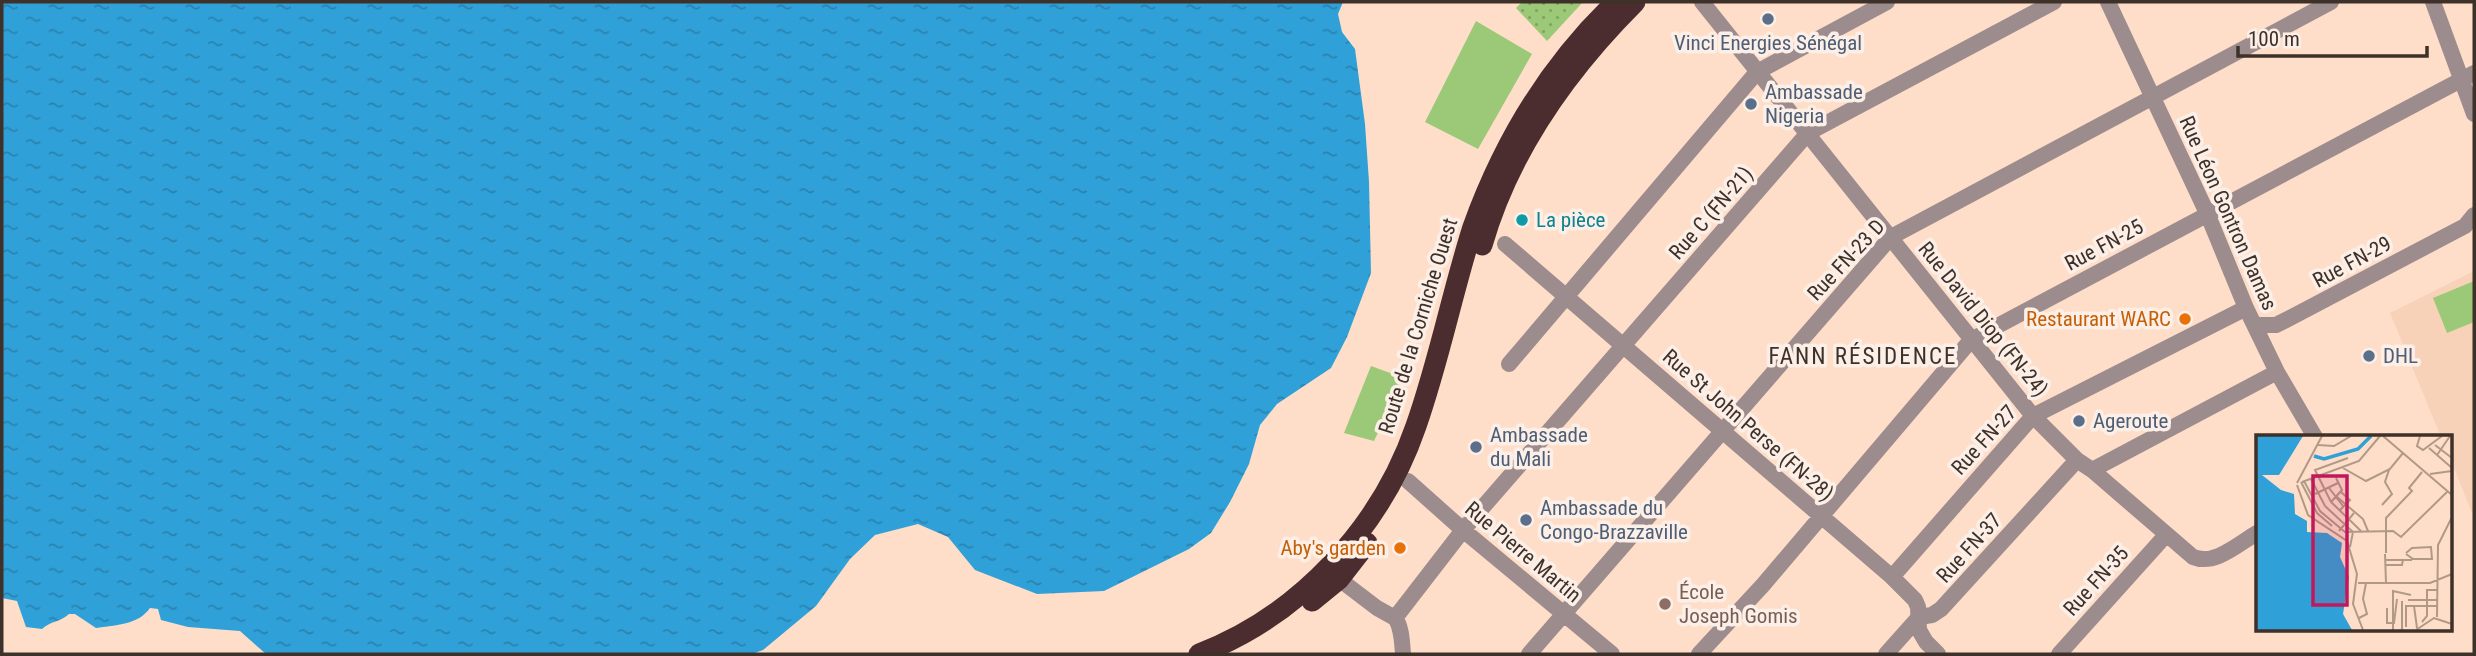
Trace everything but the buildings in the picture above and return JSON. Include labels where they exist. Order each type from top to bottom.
[{"type":"highway","name":"Route de la Corniche Ouest","points":[[1199,654],[1245,633],[1292,601],[1337,558],[1379,502],[1416,427],[1473,227],[1495,172],[1520,123],[1563,58],[1616,2]]},
{"type":"highway","name":"Route de la Corniche Ouest","points":[[1232,654],[1270,633],[1339,579],[1381,525],[1408,481],[1425,441],[1485,233],[1514,166],[1547,108],[1572,73],[1599,38],[1636,2]]},
{"type":"street","name":"Rue David Diop (FN-24)","points":[[1702,2],[2033,416],[2077,460],[2200,561],[2212,560],[2256,534]]},
{"type":"street","points":[[1509,364],[1757,72],[1887,2]]},
{"type":"street","name":"Rue C (FN-21)","points":[[1395,618],[1462,530],[1808,133],[2054,2]]},
{"type":"street","name":"Rue Léon Gontron Damas","points":[[2108,2],[2207,213],[2246,308],[2277,372],[2314,435]]},
{"type":"street","name":"Rue FN-23 D","points":[[1529,654],[1891,237],[2331,2]]},
{"type":"street","points":[[2433,2],[2468,76],[2474,114]]},
{"type":"street","name":"Rue FN-25","points":[[1699,654],[1763,585],[1971,340],[2468,76]]},
{"type":"street","name":"Rue FN-29","points":[[2255,325],[2276,325],[2471,223]]},
{"type":"street","name":"Rue St John Perse (FN-28)","points":[[1505,244],[1892,577],[1915,600],[1919,630],[1938,654]]},
{"type":"street","name":"Rue FN-27","points":[[1892,577],[2033,416],[2246,308]]},
{"type":"street","points":[[2092,470],[2277,372]]},
{"type":"street","name":"Rue FN-37","points":[[1886,654],[1919,617],[1932,615],[1941,609],[2077,460]]},
{"type":"street","name":"Rue Pierre Martin","points":[[1408,481],[1462,530],[1612,654]]},
{"type":"street","name":"Rue FN-35","points":[[2059,654],[2166,535]]},
{"type":"street","points":[[1339,579],[1395,618],[1403,654]]},
{"type":"shaded area","points":[[2474,271],[2474,518],[2452,463],[2452,435],[2440,435],[2390,313]]},
{"type":"green space","points":[[1522,2],[1583,2],[1547,41],[1516,8]]},
{"type":"green space","points":[[1476,21],[1532,54],[1478,149],[1425,122]]},
{"type":"green space","points":[[2474,281],[2474,322],[2447,333],[2433,298]]},
{"type":"green space","points":[[1371,366],[1404,378],[1374,441],[1344,433]]},
{"type":"water","points":[[2,2],[1343,2],[1338,14],[1342,32],[1355,49],[1365,124],[1371,273],[1347,337],[1331,368],[1277,404],[1260,425],[1249,464],[1211,533],[1189,549],[1104,591],[1037,594],[975,570],[948,537],[918,524],[875,535],[850,559],[816,606],[763,650],[752,654],[266,654],[240,631],[188,627],[161,620],[158,609],[150,608],[133,621],[111,626],[96,628],[75,614],[69,614],[42,629],[26,627],[17,601],[2,598]]},
{"type":"place","name":"Vinci Energies Sénégal","points":[[1768,19]]},
{"type":"place","name":"Ambassade Nigeria","points":[[1751,104]]},
{"type":"place","name":"La pièce","points":[[1522,220]]},
{"type":"place","name":"Restaurant WARC","points":[[2185,319]]},
{"type":"place","name":"DHL","points":[[2369,356]]},
{"type":"place","name":"Ageroute","points":[[2079,421]]},
{"type":"place","name":"Ambassade du Mali","points":[[1476,447]]},
{"type":"place","name":"Ambassade du Congo-Brazzaville","points":[[1526,520]]},
{"type":"place","name":"Aby's garden","points":[[1400,548]]},
{"type":"place","name":"École Joseph Gomis","points":[[1665,604]]},
{"type":"district","name":"FANN RÉSIDENCE","points":[[1863,356]]}]
